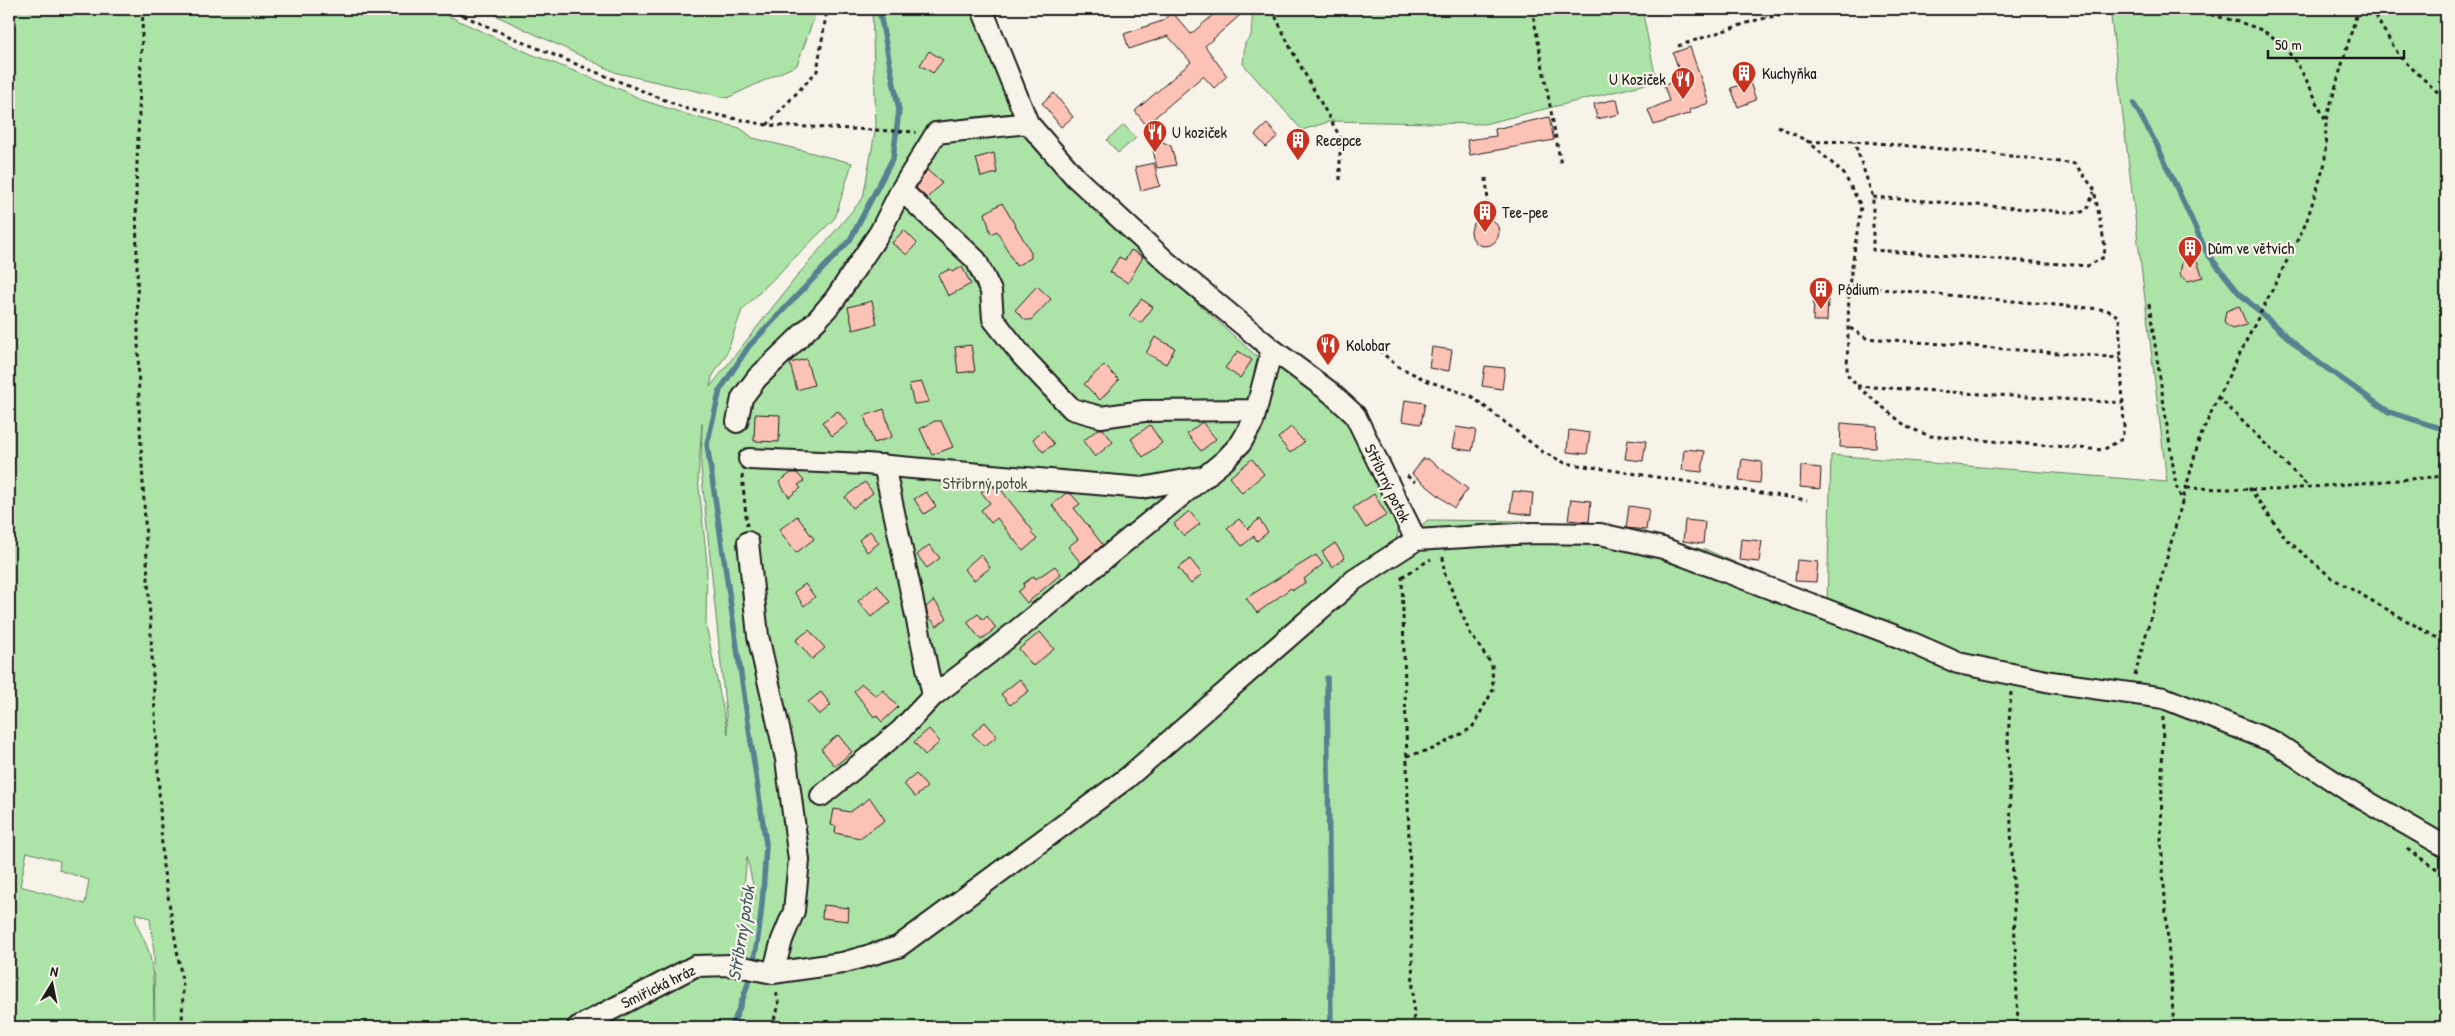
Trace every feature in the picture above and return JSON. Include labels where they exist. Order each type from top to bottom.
[{"type":"lane","name":"Stříbrný potok","points":[[982,9],[1028,123],[1076,178],[1168,263],[1355,414],[1408,546]]},
{"type":"lane","points":[[737,422],[742,398],[757,378],[818,319],[835,299],[880,232],[901,190],[936,133],[1028,123]]},
{"type":"lane","points":[[901,190],[976,260],[991,291],[993,319],[1023,357],[1072,409],[1101,417],[1144,411],[1255,410]]},
{"type":"lane","points":[[821,796],[900,731],[933,696],[988,654],[1207,476],[1242,443],[1252,422],[1272,348]]},
{"type":"lane","points":[[745,463],[875,465],[1142,488],[1207,476]]},
{"type":"lane","points":[[875,465],[933,696]]},
{"type":"lane","points":[[748,542],[758,636],[786,760],[799,860],[794,911],[782,940],[773,973],[842,963],[898,947],[1127,778],[1354,580],[1408,546],[1533,533],[1600,534],[1663,548],[1901,638],[1958,663],[2051,682],[2164,698],[2274,742],[2347,790],[2446,847]]},
{"type":"lane","name":"Smiřická hráz","points":[[578,1027],[695,966],[733,964],[773,973]]},
{"type":"path","points":[[143,9],[136,189],[139,407],[163,866],[183,986],[182,1027]]},
{"type":"path","points":[[449,9],[522,42],[687,109],[767,125],[912,132]]},
{"type":"path","points":[[767,125],[817,71],[827,9]]},
{"type":"path","points":[[1272,9],[1290,47],[1340,137],[1340,180]]},
{"type":"path","points":[[1532,9],[1561,165]]},
{"type":"path","points":[[1678,46],[1753,21],[1805,9]]},
{"type":"path","points":[[2030,9],[2045,11],[2067,9]]},
{"type":"path","points":[[2188,9],[2265,32],[2288,52],[2306,78],[2326,120]]},
{"type":"path","points":[[2130,692],[2199,440],[2218,397],[2306,223],[2325,163],[2326,120],[2358,9]]},
{"type":"path","points":[[2371,9],[2400,56],[2446,100]]},
{"type":"path","points":[[1778,126],[1809,142],[1844,174],[1861,206],[1849,286],[1850,328],[1847,374],[1857,386],[1907,427],[1930,436],[2104,450],[2122,439],[2124,427],[2119,316],[2109,311],[1849,286]]},
{"type":"path","points":[[1809,142],[1854,141],[1987,153],[2075,164],[2095,192],[2105,247],[2104,257],[2088,266],[1873,250],[1873,197],[1854,141]]},
{"type":"path","points":[[1486,178],[1489,214]]},
{"type":"path","points":[[1873,197],[2080,213],[2086,209],[2095,192]]},
{"type":"path","points":[[2150,304],[2176,486],[2183,503]]},
{"type":"path","points":[[1850,328],[1866,338],[2121,358]]},
{"type":"path","points":[[1379,350],[1397,366],[1428,381],[1471,396],[1543,452],[1565,463],[1807,500]]},
{"type":"path","points":[[1857,386],[2123,402]]},
{"type":"path","points":[[2218,397],[2309,487]]},
{"type":"path","points":[[745,463],[748,542]]},
{"type":"path","points":[[2187,488],[2275,490],[2446,476]]},
{"type":"path","points":[[2249,488],[2287,540],[2332,578],[2446,643]]},
{"type":"path","points":[[1408,546],[1402,577],[1414,1027]]},
{"type":"path","points":[[1402,577],[1443,551],[1444,572],[1470,633],[1492,665],[1493,690],[1472,728],[1433,749],[1407,756]]},
{"type":"path","points":[[2012,674],[2008,739],[2018,1027]]},
{"type":"path","points":[[2164,698],[2161,842],[2174,1027]]},
{"type":"path","points":[[771,1027],[779,1006],[773,973]]},
{"type":"green space","points":[[9,9],[433,9],[531,54],[627,92],[642,100],[695,117],[740,128],[753,138],[852,163],[835,218],[742,310],[726,355],[712,377],[710,387],[798,275],[863,198],[876,126],[872,9],[972,9],[1010,107],[1029,136],[1134,246],[1254,354],[1313,383],[1353,429],[1397,521],[1398,533],[1393,548],[1428,520],[1522,521],[1606,527],[1709,551],[1827,603],[1831,455],[2167,482],[2110,9],[2446,9],[2446,1027],[155,1027],[154,953],[150,918],[135,913],[137,925],[149,951],[152,965],[154,1027],[9,1027]],"holes":[[[702,423],[701,468],[728,734],[706,625],[707,563],[698,478]],[[27,852],[60,861],[59,870],[89,880],[85,904],[20,886]],[[747,857],[756,899],[743,896]]]},
{"type":"green space","points":[[482,9],[813,9],[814,18],[797,65],[727,98],[617,73]]},
{"type":"green space","points":[[1253,9],[1642,9],[1656,79],[1653,80],[1654,82],[1484,124],[1332,121],[1302,130],[1243,64],[1245,43],[1251,36]]},
{"type":"green space","points":[[1124,125],[1136,138],[1118,153],[1107,140]]},
{"type":"building","points":[[1220,9],[1247,9],[1205,46],[1227,76],[1214,88],[1203,76],[1146,125],[1135,111],[1191,62],[1168,36],[1129,49],[1124,34],[1162,21],[1172,12],[1191,34]]},
{"type":"building","points":[[1690,47],[1709,103],[1689,110],[1691,113],[1654,125],[1648,110],[1669,101],[1664,85],[1682,79],[1673,53]]},
{"type":"building","points":[[929,51],[943,60],[933,73],[920,65]]},
{"type":"building","name":"Kuchyňka","points":[[1750,82],[1756,100],[1738,107],[1731,88]]},
{"type":"building","points":[[1054,93],[1073,117],[1061,127],[1042,103]]},
{"type":"building","points":[[1617,99],[1620,114],[1597,119],[1594,104]]},
{"type":"building","points":[[1549,117],[1554,140],[1470,155],[1467,140],[1496,136],[1495,129]]},
{"type":"building","points":[[1267,124],[1278,136],[1266,147],[1255,135]]},
{"type":"building","points":[[1163,142],[1171,146],[1176,165],[1157,168],[1152,145]]},
{"type":"building","points":[[994,153],[997,173],[981,177],[976,158]]},
{"type":"building","points":[[1154,163],[1160,186],[1141,191],[1135,167]]},
{"type":"building","points":[[927,170],[942,183],[927,198],[916,188]]},
{"type":"building","points":[[1002,203],[1031,252],[1031,258],[1016,266],[997,231],[991,234],[985,213]]},
{"type":"building","name":"Tee-pee","points":[[1485,218],[1495,222],[1499,232],[1495,242],[1485,246],[1475,242],[1471,232],[1475,222]]},
{"type":"building","points":[[904,230],[917,243],[907,255],[892,243]]},
{"type":"building","points":[[1131,250],[1143,257],[1128,283],[1110,272],[1119,257],[1125,260]]},
{"type":"building","name":"Dům ve větvích","points":[[2195,257],[2203,277],[2188,281],[2180,275],[2182,262]]},
{"type":"building","points":[[962,267],[971,284],[948,296],[938,275],[950,269],[952,272]]},
{"type":"building","points":[[1037,286],[1051,299],[1031,320],[1025,320],[1015,310]]},
{"type":"building","name":"Pódium","points":[[1814,298],[1828,299],[1827,321],[1813,321]]},
{"type":"building","points":[[1141,299],[1153,307],[1141,323],[1129,316]]},
{"type":"building","points":[[872,301],[877,324],[853,330],[848,307]]},
{"type":"building","name":"Dům ve větvích","points":[[2239,306],[2247,325],[2232,329],[2224,323],[2226,311]]},
{"type":"building","points":[[1155,337],[1175,348],[1166,364],[1146,353]]},
{"type":"building","points":[[971,345],[975,371],[958,373],[955,347]]},
{"type":"building","points":[[1432,347],[1452,350],[1449,371],[1429,368]]},
{"type":"building","points":[[1238,351],[1252,360],[1240,378],[1225,368]]},
{"type":"building","points":[[806,359],[814,385],[797,390],[790,363]]},
{"type":"building","points":[[1104,365],[1119,380],[1100,400],[1084,384]]},
{"type":"building","points":[[1485,366],[1505,368],[1502,389],[1482,386]]},
{"type":"building","points":[[922,382],[929,402],[914,404],[909,384]]},
{"type":"building","points":[[1405,400],[1425,403],[1421,424],[1402,421]]},
{"type":"building","points":[[884,409],[892,437],[874,443],[864,416]]},
{"type":"building","points":[[838,411],[848,424],[832,436],[822,422]]},
{"type":"building","points":[[755,414],[780,415],[779,442],[754,441]]},
{"type":"building","points":[[935,421],[941,421],[953,447],[932,455],[920,429]]},
{"type":"building","points":[[1202,422],[1216,439],[1201,451],[1187,434]]},
{"type":"building","points":[[1841,423],[1877,426],[1876,448],[1840,447]]},
{"type":"building","points":[[1150,425],[1162,443],[1143,457],[1131,439]]},
{"type":"building","points":[[1291,427],[1304,442],[1290,453],[1278,438]]},
{"type":"building","points":[[1456,427],[1476,430],[1472,451],[1452,448]]},
{"type":"building","points":[[1098,429],[1103,429],[1113,442],[1095,457],[1083,441]]},
{"type":"building","points":[[1043,430],[1054,444],[1043,452],[1033,439]]},
{"type":"building","points":[[1569,430],[1590,433],[1587,454],[1567,452]]},
{"type":"building","points":[[1628,439],[1646,441],[1643,461],[1625,459]]},
{"type":"building","points":[[1684,449],[1705,451],[1702,472],[1682,470]]},
{"type":"building","points":[[1252,459],[1264,474],[1242,493],[1230,477]]},
{"type":"building","points":[[1423,459],[1428,459],[1468,489],[1454,508],[1412,474]]},
{"type":"building","points":[[1742,459],[1762,462],[1760,483],[1739,481]]},
{"type":"building","points":[[1801,466],[1821,468],[1820,489],[1800,487]]},
{"type":"building","points":[[791,473],[797,473],[804,481],[798,485],[801,488],[789,497],[779,482]]},
{"type":"building","points":[[865,482],[873,493],[853,508],[845,497]]},
{"type":"building","points":[[989,487],[999,487],[1033,531],[1031,533],[1037,539],[1023,551],[997,518],[991,523],[981,510],[990,503],[981,492]]},
{"type":"building","points":[[1513,491],[1533,493],[1531,515],[1510,512]]},
{"type":"building","points":[[926,492],[936,506],[924,514],[914,499]]},
{"type":"building","points":[[1066,493],[1071,494],[1080,504],[1074,508],[1103,545],[1081,563],[1068,547],[1078,539],[1052,505]]},
{"type":"building","points":[[1374,494],[1387,515],[1366,528],[1353,508]]},
{"type":"building","points":[[1571,499],[1591,501],[1589,522],[1568,520]]},
{"type":"building","points":[[1629,506],[1649,509],[1646,530],[1626,528]]},
{"type":"building","points":[[1189,511],[1200,524],[1184,536],[1174,524]]},
{"type":"building","points":[[797,516],[814,539],[796,553],[779,530]]},
{"type":"building","points":[[1239,519],[1248,529],[1259,519],[1268,532],[1257,541],[1254,536],[1242,546],[1227,528]]},
{"type":"building","points":[[1685,520],[1705,522],[1703,544],[1683,541]]},
{"type":"building","points":[[870,531],[879,543],[867,552],[859,540]]},
{"type":"building","points":[[1741,539],[1762,541],[1759,562],[1739,560]]},
{"type":"building","points":[[1335,543],[1345,558],[1332,567],[1322,552]]},
{"type":"building","points":[[929,545],[940,558],[927,568],[917,555]]},
{"type":"building","points":[[981,554],[990,568],[974,580],[964,569]]},
{"type":"building","points":[[1316,555],[1323,564],[1304,579],[1306,582],[1293,590],[1291,588],[1257,613],[1246,598]]},
{"type":"building","points":[[1190,559],[1202,574],[1191,584],[1178,568]]},
{"type":"building","points":[[1797,560],[1818,562],[1816,582],[1795,581]]},
{"type":"building","points":[[1055,566],[1061,574],[1027,603],[1018,592],[1024,587],[1023,584],[1034,576],[1036,579]]},
{"type":"building","points":[[805,584],[815,597],[804,606],[794,592]]},
{"type":"building","points":[[877,585],[890,602],[871,617],[858,601]]},
{"type":"building","points":[[934,600],[947,618],[937,626],[928,616],[926,607]]},
{"type":"building","points":[[978,614],[983,620],[987,616],[996,628],[981,640],[967,622]]},
{"type":"building","points":[[809,630],[825,648],[812,659],[796,640]]},
{"type":"building","points":[[1040,632],[1054,649],[1033,666],[1019,649]]},
{"type":"building","points":[[1020,679],[1029,691],[1010,705],[1001,694]]},
{"type":"building","points":[[862,684],[876,696],[883,690],[898,707],[882,722],[876,715],[874,717],[854,691]]},
{"type":"building","points":[[821,692],[831,705],[819,715],[808,702]]},
{"type":"building","points":[[985,722],[997,736],[985,746],[972,734]]},
{"type":"building","points":[[929,729],[940,742],[925,755],[914,742]]},
{"type":"building","points":[[838,735],[852,752],[835,766],[821,749]]},
{"type":"building","points":[[916,774],[927,787],[915,797],[904,784]]},
{"type":"building","points":[[870,798],[885,820],[860,838],[835,833],[836,826],[831,825],[834,809],[850,812]]},
{"type":"building","points":[[823,905],[849,908],[848,921],[822,918]]},
{"type":"waterway","name":"Stříbrný potok","points":[[731,1027],[748,984],[754,961],[761,914],[766,844],[707,444],[720,390],[749,346],[850,240],[893,158],[899,110],[879,9]]},
{"type":"waterway","points":[[2134,104],[2157,145],[2207,253],[2239,293],[2305,353],[2389,412],[2446,430]]},
{"type":"waterway","points":[[1327,678],[1331,1027]]},
{"type":"place","name":"Kuchyňka","points":[[1744,94]]},
{"type":"place","name":"U Koziček","points":[[1683,100]]},
{"type":"place","name":"U koziček","points":[[1155,153]]},
{"type":"place","name":"Recepce","points":[[1298,161]]},
{"type":"place","name":"Tee-pee","points":[[1485,233]]},
{"type":"place","name":"Dům ve větvích","points":[[2190,269]]},
{"type":"place","name":"Pódium","points":[[1821,310]]},
{"type":"place","name":"Kolobar","points":[[1328,366]]}]
